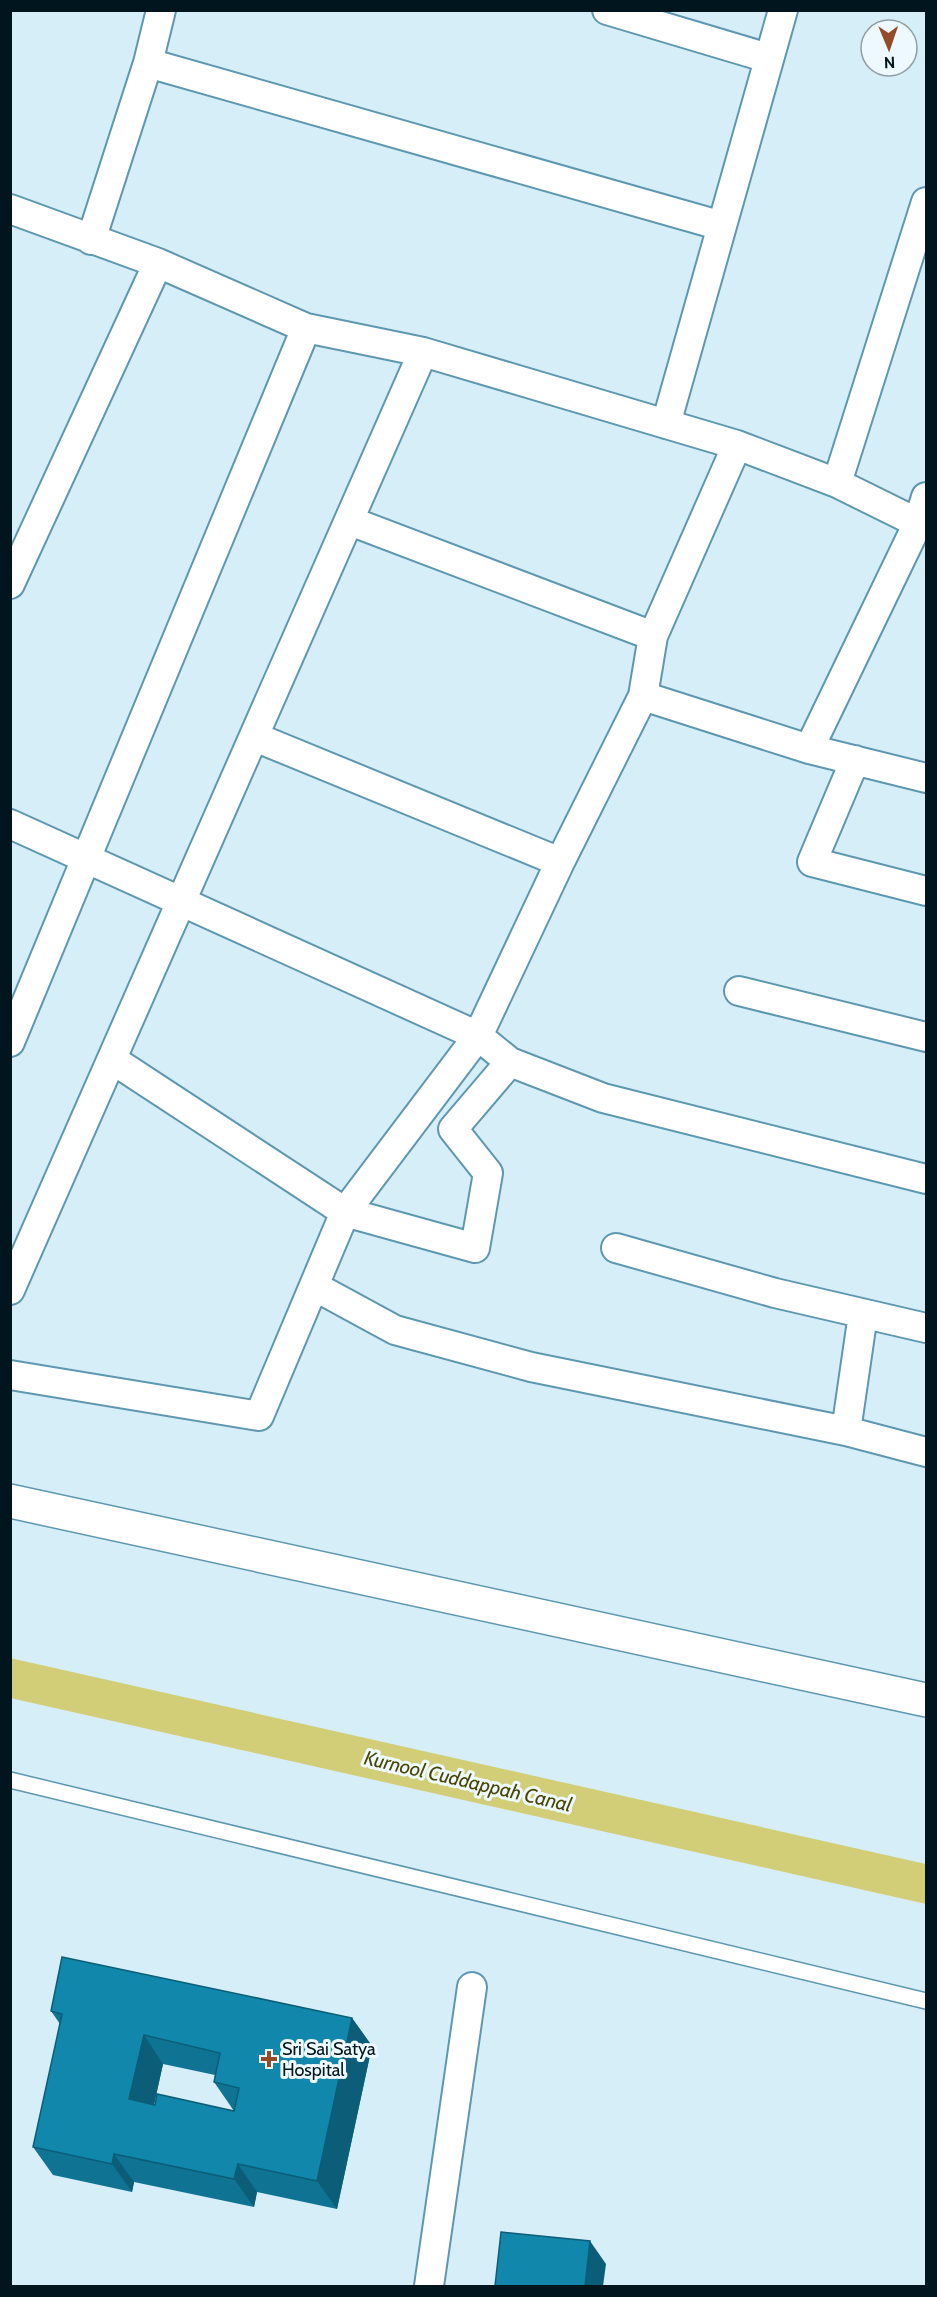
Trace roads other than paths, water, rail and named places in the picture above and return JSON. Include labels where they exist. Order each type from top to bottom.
[{"type":"street","points":[[91,240],[148,63],[160,10]]},
{"type":"street","points":[[607,10],[768,58]]},
{"type":"street","points":[[666,424],[783,10]]},
{"type":"street","points":[[148,63],[722,226]]},
{"type":"street","points":[[837,483],[927,201]]},
{"type":"street","points":[[10,209],[158,263],[306,328],[423,352],[737,445],[837,483],[922,525]]},
{"type":"street","points":[[10,584],[158,263]]},
{"type":"street","points":[[10,1042],[306,328]]},
{"type":"street","points":[[10,1290],[183,902],[423,352]]},
{"type":"street","points":[[10,1376],[259,1416],[345,1212],[478,1036],[560,862],[643,696],[653,636],[737,445]]},
{"type":"street","points":[[809,749],[922,525],[927,497]]},
{"type":"street","points":[[350,521],[653,636]]},
{"type":"street","points":[[643,696],[809,749],[927,778]]},
{"type":"street","points":[[255,737],[560,862]]},
{"type":"street","points":[[855,760],[812,862],[927,891]]},
{"type":"street","points":[[10,824],[478,1036],[510,1062],[603,1098],[927,1179]]},
{"type":"street","points":[[739,991],[927,1037]]},
{"type":"street","points":[[113,1060],[345,1212],[475,1248],[488,1173],[453,1129],[510,1062]]},
{"type":"street","points":[[616,1248],[863,1314],[927,1328]]},
{"type":"street","points":[[314,1286],[395,1330],[531,1367],[846,1431],[927,1452]]},
{"type":"street","points":[[846,1431],[863,1314]]},
{"type":"street","points":[[10,1502],[927,1700]]},
{"type":"street","points":[[429,2286],[472,1987]]},
{"type":"lane","points":[[10,1780],[926,1998]]},
{"type":"waterway","name":"Kurnool Cuddappah Canal","points":[[10,1678],[926,1884]]},
{"type":"place","name":"Sri Sai Satya Hospital","points":[[269,2059]]}]
